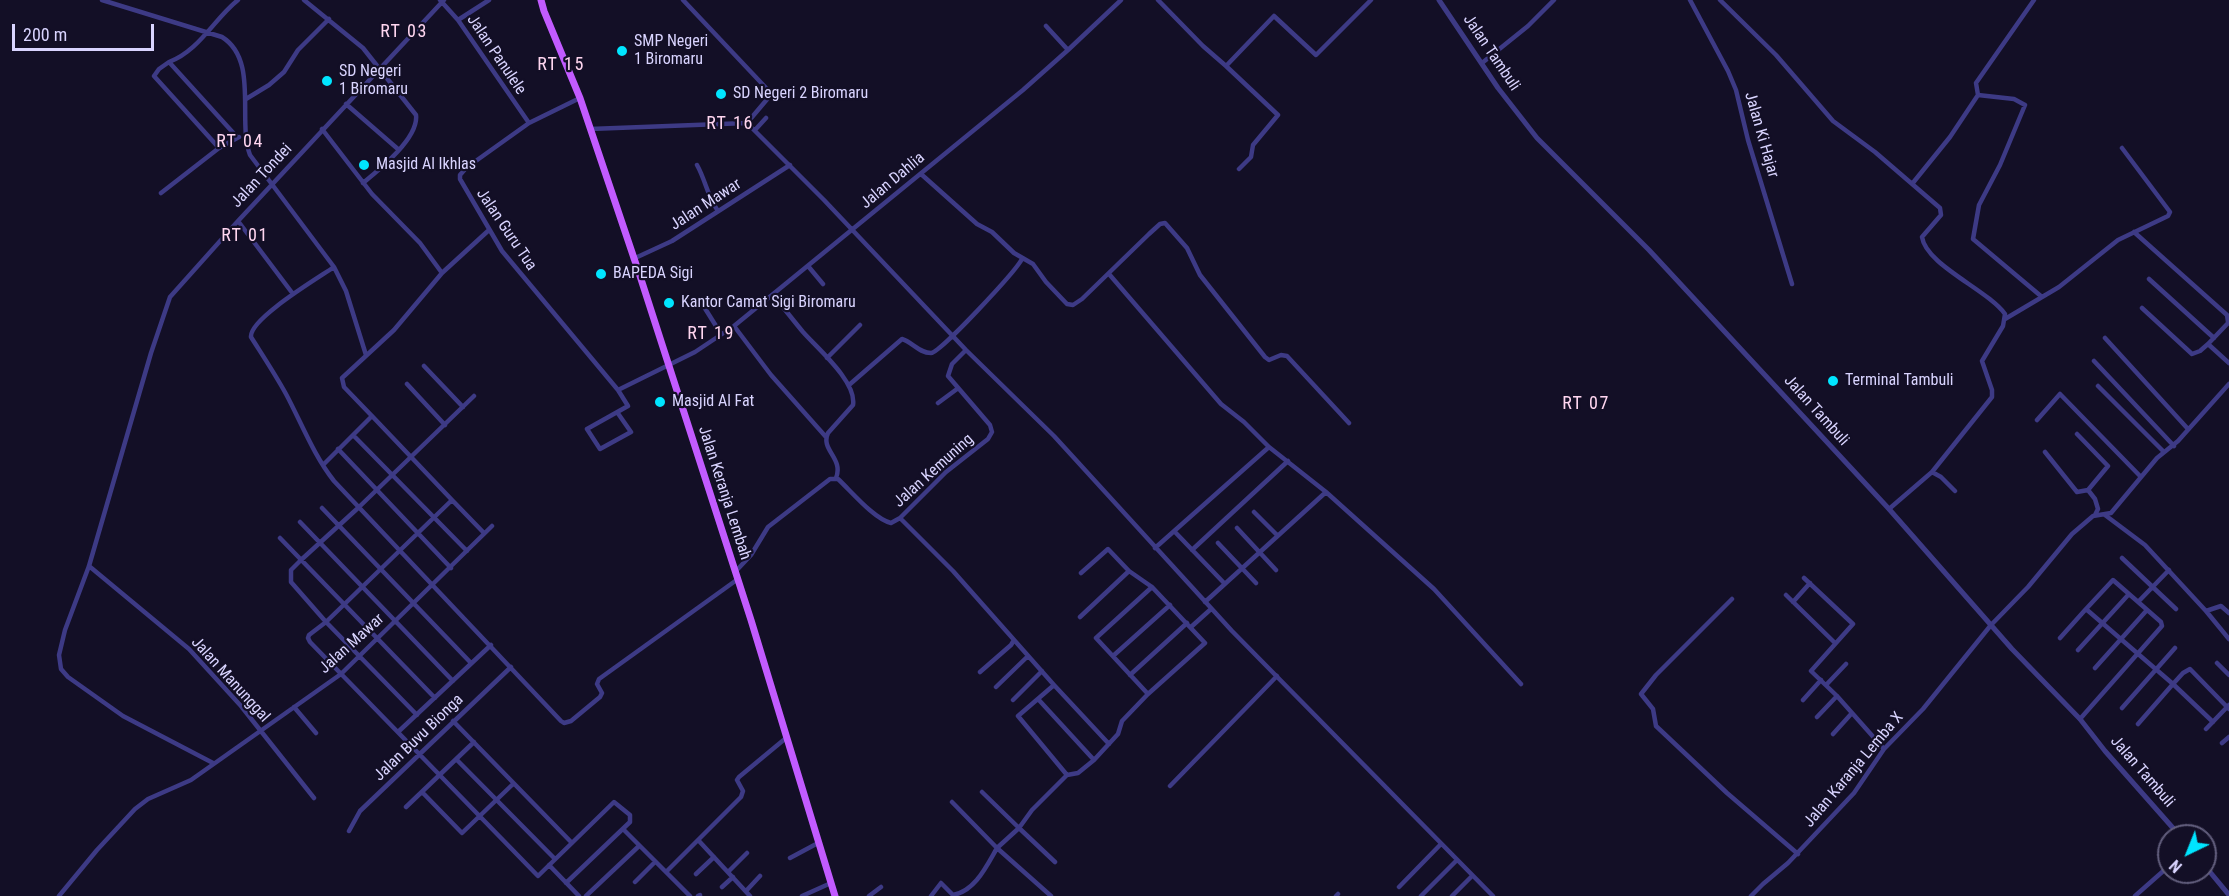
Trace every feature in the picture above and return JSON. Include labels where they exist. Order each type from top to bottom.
[{"type":"main road","name":"Jalan Keranja Lembah","points":[[539,0],[580,98],[668,364],[737,576],[835,896]]},
{"type":"street","points":[[102,0],[222,37],[236,49],[241,62],[246,99],[245,135],[250,155],[334,267],[343,283],[366,355]]},
{"type":"street","points":[[219,148],[154,76],[159,69],[181,57],[207,32],[219,16],[238,0]]},
{"type":"street","points":[[304,0],[363,48],[380,67],[417,118],[399,150],[385,166],[363,183]]},
{"type":"street","points":[[458,20],[489,0]]},
{"type":"street","points":[[683,0],[767,89],[769,97],[747,123]]},
{"type":"street","name":"Jalan Dahlia","points":[[668,364],[705,346],[773,295],[1068,50],[1121,0]]},
{"type":"street","points":[[1158,0],[1188,32],[1278,116],[1253,145],[1252,152],[1239,169]]},
{"type":"street","points":[[1226,66],[1274,16],[1316,55],[1371,0]]},
{"type":"street","name":"Jalan Tambuli","points":[[1439,0],[1520,119],[1557,160],[1649,250],[1889,509],[2031,670],[2080,719],[2169,824]]},
{"type":"street","points":[[1482,63],[1528,26],[1554,0]]},
{"type":"street","name":"Jalan Ki Hajar","points":[[1690,0],[1736,90],[1748,140],[1792,284]]},
{"type":"street","points":[[1720,0],[1776,55],[1833,121],[1866,145],[1942,211],[1922,237],[1924,243],[1948,270],[1998,306],[2004,312],[2005,319]]},
{"type":"street","points":[[1912,184],[1950,137],[1978,96],[1976,83],[2034,0]]},
{"type":"street","name":"Jalan Panulele","points":[[442,1],[458,20],[529,123]]},
{"type":"street","name":"Jalan Tondei","points":[[213,763],[123,716],[82,688],[61,669],[59,656],[65,630],[89,566],[169,299],[238,220],[442,1]]},
{"type":"street","points":[[246,99],[269,85],[284,72],[298,50],[329,19]]},
{"type":"street","points":[[1046,26],[1068,50]]},
{"type":"street","points":[[169,62],[237,137]]},
{"type":"street","points":[[1978,96],[2014,99],[2025,105],[2000,165],[1979,205],[1973,239],[2042,297]]},
{"type":"street","name":"Jalan Guru Tua","points":[[580,98],[529,123],[466,168],[460,175],[461,183],[489,231],[521,276],[618,390]]},
{"type":"street","points":[[346,104],[399,150]]},
{"type":"street","points":[[755,130],[766,118]]},
{"type":"street","points":[[590,129],[747,123],[966,350],[1054,435],[1211,609],[1492,896]]},
{"type":"street","points":[[322,129],[363,183],[409,230],[442,273]]},
{"type":"street","points":[[161,193],[219,148],[245,135]]},
{"type":"street","points":[[1889,509],[1932,472],[1992,397],[1983,361],[2005,319],[2060,287],[2118,240],[2168,216],[2170,212],[2122,148]]},
{"type":"street","points":[[697,165],[703,175],[708,197],[718,211]]},
{"type":"street","name":"Jalan Mawar","points":[[633,259],[672,241],[790,165]]},
{"type":"street","points":[[921,174],[977,224],[992,232],[1022,259],[1033,264],[1064,302],[1070,304],[1078,302],[1149,234],[1161,224],[1166,223],[1186,248],[1200,275],[1265,357],[1270,360],[1281,355],[1287,356],[1349,423]]},
{"type":"street","points":[[238,220],[293,294]]},
{"type":"street","points":[[484,533],[372,416],[342,383],[342,378],[394,330],[442,273],[489,231]]},
{"type":"street","points":[[2134,232],[2227,315],[2229,322],[2200,351],[2192,354],[2142,308]]},
{"type":"street","points":[[849,385],[902,339],[923,352],[938,351],[952,334],[1002,286],[1022,259]]},
{"type":"street","points":[[808,266],[823,284]]},
{"type":"street","points":[[334,267],[293,294],[254,326],[251,337],[285,393],[326,471],[358,508],[434,585],[561,721],[568,722],[600,697],[602,693],[597,684],[599,680],[737,576],[768,527],[825,483],[836,478],[838,465],[828,447],[826,438],[771,375],[734,326]]},
{"type":"street","points":[[1109,274],[1221,404],[1244,422],[1269,447],[1326,492],[1434,589],[1521,684]]},
{"type":"street","points":[[2149,279],[2214,338]]},
{"type":"street","points":[[773,295],[849,385],[854,398],[853,405],[826,438]]},
{"type":"street","points":[[701,302],[721,334]]},
{"type":"street","points":[[826,358],[860,325]]},
{"type":"street","points":[[2105,338],[2188,429]]},
{"type":"street","points":[[2208,344],[2229,363]]},
{"type":"street","points":[[938,404],[957,389],[947,373],[952,364],[966,350]]},
{"type":"street","points":[[2094,361],[2174,446]]},
{"type":"street","points":[[617,412],[631,432],[600,449],[587,429],[617,412],[628,406],[618,390],[668,364]]},
{"type":"street","points":[[424,366],[463,407]]},
{"type":"street","points":[[407,384],[445,425]]},
{"type":"street","points":[[2093,516],[2111,513],[2141,477],[2164,452],[2174,446],[2229,384]]},
{"type":"street","points":[[2098,386],[2164,452]]},
{"type":"street","name":"Jalan Kemuning","points":[[836,478],[885,521],[891,523],[900,518],[946,472],[991,435],[990,425],[957,389]]},
{"type":"street","points":[[2037,420],[2060,394],[2141,477]]},
{"type":"street","points":[[417,715],[326,622],[291,582],[291,570],[474,396]]},
{"type":"street","points":[[324,464],[372,416]]},
{"type":"street","points":[[2044,452],[2075,490],[2079,492],[2088,490],[2108,466],[2077,434]]},
{"type":"street","points":[[353,435],[467,551]]},
{"type":"street","points":[[1155,548],[1269,447]]},
{"type":"street","points":[[338,449],[451,568]]},
{"type":"street","points":[[1192,550],[1288,461]]},
{"type":"street","points":[[1932,472],[1941,477],[1955,491]]},
{"type":"street","points":[[2088,490],[2098,506],[2098,511],[2093,516]]},
{"type":"street","points":[[1205,602],[1326,492]]},
{"type":"street","points":[[452,500],[308,638],[538,876],[614,802],[631,817],[630,822],[566,883]]},
{"type":"street","points":[[322,508],[471,663]]},
{"type":"street","points":[[1254,512],[1277,536]]},
{"type":"street","points":[[2105,515],[2145,545],[2229,639]]},
{"type":"street","name":"Jalan Karanja Lemba X","points":[[1751,896],[1798,854],[1854,793],[1884,749],[1923,709],[1991,625],[2028,587],[2072,534],[2093,516]]},
{"type":"street","points":[[900,518],[953,571],[1109,744]]},
{"type":"street","points":[[300,522],[453,681]]},
{"type":"street","name":"Jalan Mawar","points":[[59,896],[135,809],[148,799],[191,780],[341,674],[492,526]]},
{"type":"street","points":[[1237,528],[1276,570]]},
{"type":"street","points":[[1174,531],[1225,584]]},
{"type":"street","points":[[280,538],[435,698]]},
{"type":"street","points":[[1218,543],[1256,583]]},
{"type":"street","points":[[930,896],[941,883],[953,894],[965,892],[982,873],[997,848],[1019,828],[1032,810],[1067,775],[1078,773],[1094,760],[1118,734],[1122,721],[1148,694],[1205,643],[1152,587],[1129,571],[1108,549],[1081,573]]},
{"type":"street","points":[[2122,558],[2176,609]]},
{"type":"street","name":"Jalan Manunggal","points":[[89,566],[189,649],[241,706],[314,798]]},
{"type":"street","points":[[2138,602],[2169,570]]},
{"type":"street","points":[[1080,617],[1129,571]]},
{"type":"street","points":[[1804,578],[1853,624],[1811,671],[1837,696],[1884,749]]},
{"type":"street","points":[[2060,638],[2113,580],[2161,622],[2162,626],[2080,719]]},
{"type":"street","points":[[1793,602],[1810,583]]},
{"type":"street","points":[[1148,694],[1096,638],[1152,587]]},
{"type":"street","points":[[2078,650],[2129,594]]},
{"type":"street","points":[[1786,595],[1835,643]]},
{"type":"street","points":[[1732,599],[1656,675],[1641,694],[1653,710],[1656,726],[1727,793],[1798,854]]},
{"type":"street","points":[[1113,656],[1170,605]]},
{"type":"street","points":[[2206,611],[2220,606],[2229,613]]},
{"type":"street","points":[[1191,627],[1211,609]]},
{"type":"street","points":[[2086,609],[2173,684],[2213,722]]},
{"type":"street","points":[[2095,668],[2147,610]]},
{"type":"street","points":[[1130,675],[1187,623]]},
{"type":"street","points":[[980,672],[1014,640]]},
{"type":"street","points":[[398,732],[490,645]]},
{"type":"street","points":[[2122,708],[2175,648]]},
{"type":"street","points":[[996,687],[1028,656]]},
{"type":"street","points":[[2217,663],[2229,675]]},
{"type":"street","points":[[1826,685],[1846,664]]},
{"type":"street","name":"Jalan Buvu Bionga","points":[[349,831],[360,811],[511,667]]},
{"type":"street","points":[[2138,724],[2183,673],[2190,669],[2228,707],[2206,729]]},
{"type":"street","points":[[1013,700],[1042,671]]},
{"type":"street","points":[[1170,786],[1277,676]]},
{"type":"street","points":[[1803,700],[1821,680]]},
{"type":"street","points":[[1054,685],[1018,716],[1067,775]]},
{"type":"street","points":[[1817,717],[1837,696]]},
{"type":"street","points":[[1038,699],[1094,760]]},
{"type":"street","points":[[294,707],[316,733]]},
{"type":"street","points":[[1833,734],[1852,713]]},
{"type":"street","points":[[453,721],[572,843]]},
{"type":"street","points":[[2222,743],[2229,737]]},
{"type":"street","points":[[667,871],[741,798],[743,791],[737,779],[786,738]]},
{"type":"street","points":[[406,807],[474,742]]},
{"type":"street","points":[[457,760],[555,859]]},
{"type":"street","points":[[422,792],[462,833],[513,784]]},
{"type":"street","points":[[982,792],[1055,862]]},
{"type":"street","points":[[952,801],[997,848],[1051,896]]},
{"type":"street","points":[[623,829],[690,896]]},
{"type":"street","points":[[699,841],[750,896]]},
{"type":"street","points":[[790,858],[818,843]]},
{"type":"street","points":[[1399,887],[1441,844]]},
{"type":"street","points":[[586,896],[639,846]]},
{"type":"street","points":[[728,872],[747,853]]},
{"type":"street","points":[[696,874],[714,857]]},
{"type":"street","points":[[1421,896],[1457,860]]},
{"type":"street","points":[[635,882],[655,862]]},
{"type":"street","points":[[549,865],[579,896]]},
{"type":"street","points":[[746,891],[760,876]]},
{"type":"street","points":[[1452,896],[1472,876]]},
{"type":"street","points":[[722,887],[733,877]]},
{"type":"street","points":[[2135,896],[2157,877]]},
{"type":"street","points":[[2217,880],[2228,893]]},
{"type":"street","points":[[802,896],[831,883]]},
{"type":"street","points":[[869,896],[880,886]]},
{"type":"place","name":"SMP Negeri 1 Biromaru","points":[[622,51]]},
{"type":"place","name":"SD Negeri 1 Biromaru","points":[[327,81]]},
{"type":"place","name":"SD Negeri 2 Biromaru","points":[[721,94]]},
{"type":"place","name":"Masjid Al Ikhlas","points":[[364,165]]},
{"type":"place","name":"BAPEDA Sigi","points":[[601,274]]},
{"type":"place","name":"Kantor Camat Sigi Biromaru","points":[[669,303]]},
{"type":"place","name":"Terminal Tambuli","points":[[1833,381]]},
{"type":"place","name":"Masjid Al Fat","points":[[660,402]]},
{"type":"district","name":"RT 03","points":[[404,32]]},
{"type":"district","name":"RT 15","points":[[561,65]]},
{"type":"district","name":"RT 16","points":[[730,124]]},
{"type":"district","name":"RT 04","points":[[240,142]]},
{"type":"district","name":"RT 01","points":[[245,236]]},
{"type":"district","name":"RT 19","points":[[711,334]]},
{"type":"district","name":"RT 07","points":[[1586,404]]}]
